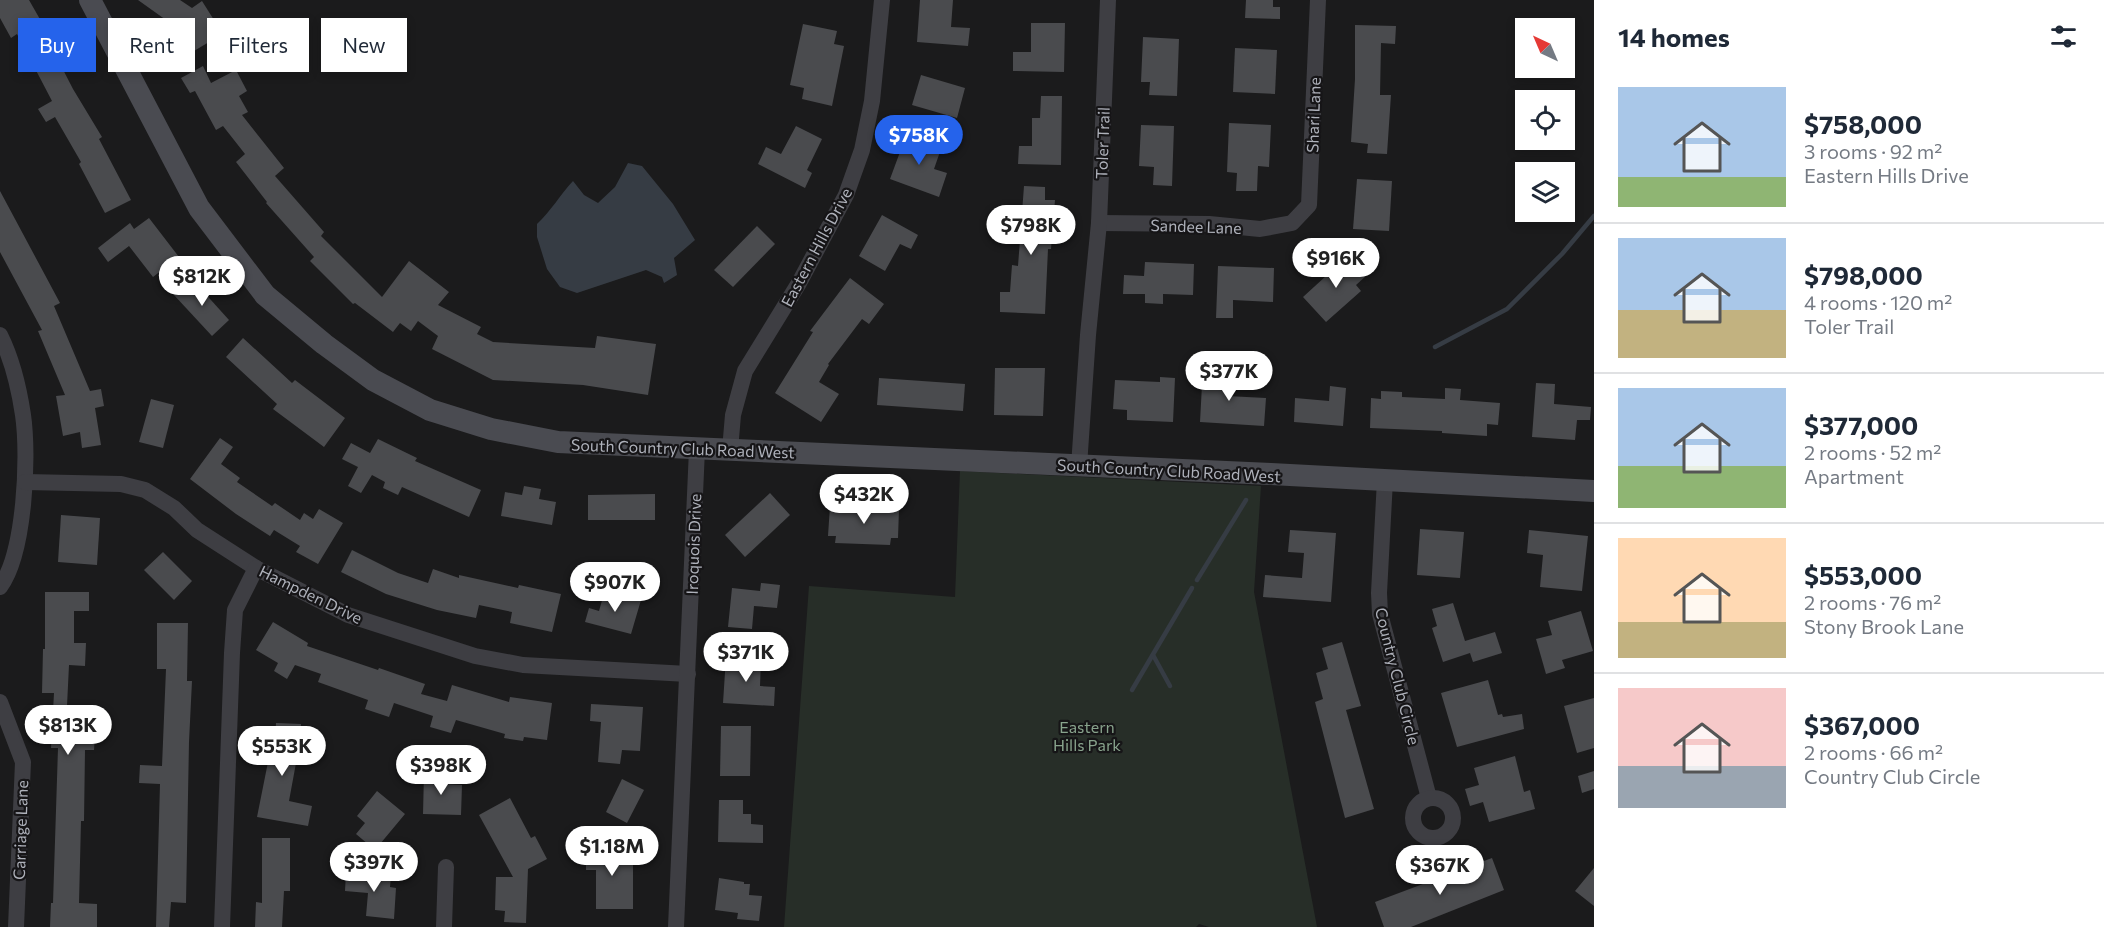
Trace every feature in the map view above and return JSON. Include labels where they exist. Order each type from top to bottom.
[{"type":"street","name":"South Country Club Road West","points":[[90,0],[199,208],[265,295],[324,344],[373,380],[430,410],[491,429],[558,442],[1594,491]]},
{"type":"street","name":"Eastern Hills Drive","points":[[730,450],[733,416],[746,371],[799,283],[846,195],[862,150],[872,101],[882,0]]},
{"type":"street","name":"Toler Trail","points":[[1079,466],[1088,334],[1099,223],[1108,0]]},
{"type":"street","name":"Shari Lane","points":[[1292,223],[1310,205],[1318,0]]},
{"type":"street","name":"Sandee Lane","points":[[1099,223],[1209,224],[1260,229],[1292,223]]},
{"type":"street","points":[[0,335],[8,351],[23,416],[25,482],[18,543],[0,587]]},
{"type":"street","name":"Iroquois Drive","points":[[676,927],[697,449]]},
{"type":"street","name":"Country Club Circle","points":[[1385,480],[1380,614],[1429,798]]},
{"type":"street","name":"Hampden Drive","points":[[25,482],[121,484],[145,490],[174,508],[196,530],[256,568],[348,615],[475,656],[523,665],[688,674]]},
{"type":"street","points":[[222,927],[235,610],[256,568]]},
{"type":"street","name":"Carriage Lane","points":[[0,702],[23,762],[16,927]]},
{"type":"street","points":[[444,927],[446,867]]},
{"type":"green space","name":"Eastern Hills Park","points":[[960,471],[1261,486],[1254,592],[1317,927],[1209,927],[1199,924],[1196,927],[784,927],[809,586],[955,597]]},
{"type":"shaded area","points":[[628,163],[642,166],[673,204],[695,240],[674,258],[677,275],[664,283],[662,277],[646,270],[577,293],[560,287],[547,269],[537,237],[537,224],[573,181],[584,195],[598,203],[615,187]]},
{"type":"building","points":[[0,0],[29,0],[39,18],[18,18],[18,36],[17,34],[11,38],[0,18]]},
{"type":"building","points":[[138,0],[180,0],[192,8],[202,1],[213,18],[207,18],[207,43],[195,50],[195,18],[163,18]]},
{"type":"building","points":[[920,0],[953,0],[951,27],[970,28],[968,46],[917,42]]},
{"type":"building","points":[[1246,0],[1273,0],[1273,7],[1280,7],[1280,19],[1245,18]]},
{"type":"building","points":[[1031,23],[1065,23],[1064,72],[1013,71],[1013,52],[1031,52]]},
{"type":"building","points":[[803,24],[837,31],[834,44],[844,46],[832,106],[802,99],[804,88],[790,85]]},
{"type":"building","points":[[1355,25],[1396,26],[1395,44],[1381,43],[1380,95],[1391,95],[1387,154],[1367,153],[1368,144],[1351,142],[1355,79]]},
{"type":"building","points":[[1143,37],[1179,39],[1177,96],[1149,95],[1150,82],[1141,82]]},
{"type":"building","points":[[1235,48],[1277,50],[1275,94],[1233,92]]},
{"type":"building","points":[[203,66],[211,83],[232,72],[237,72],[247,91],[239,96],[248,112],[242,115],[284,168],[275,176],[324,232],[321,236],[382,297],[409,261],[449,292],[438,305],[481,327],[477,334],[493,342],[595,348],[597,336],[656,344],[648,395],[583,385],[493,380],[432,349],[438,336],[418,321],[411,331],[400,323],[393,332],[355,303],[353,304],[310,261],[314,257],[266,203],[236,162],[245,154],[223,126],[216,130],[195,91],[190,93],[181,78]]},
{"type":"building","points":[[37,72],[64,72],[102,137],[99,139],[131,200],[105,213],[79,164],[81,162],[55,117],[46,122],[38,109],[52,101]]},
{"type":"building","points":[[921,75],[965,88],[957,118],[912,105]]},
{"type":"building","points":[[1041,96],[1062,96],[1061,165],[1018,164],[1019,146],[1032,146],[1032,118],[1040,118]]},
{"type":"building","points":[[1229,123],[1271,125],[1269,167],[1258,166],[1257,191],[1236,191],[1237,173],[1227,172]]},
{"type":"building","points":[[1141,125],[1174,126],[1172,186],[1153,185],[1154,167],[1139,166]]},
{"type":"building","points":[[796,126],[822,139],[807,170],[812,173],[805,188],[758,164],[766,147],[781,154]]},
{"type":"building","points":[[907,133],[942,146],[934,169],[947,173],[939,197],[890,179]]},
{"type":"building","points":[[1357,179],[1392,181],[1389,231],[1353,229]]},
{"type":"building","points":[[1024,186],[1045,187],[1045,200],[1055,200],[1051,249],[1048,249],[1045,314],[1000,312],[1000,292],[1010,292],[1012,265],[1018,266]]},
{"type":"building","points":[[0,191],[60,303],[54,306],[90,391],[101,389],[104,406],[95,408],[101,445],[82,448],[80,432],[63,436],[56,396],[65,395],[38,331],[42,330],[0,252]]},
{"type":"building","points":[[882,215],[918,235],[911,249],[900,244],[885,271],[859,256]]},
{"type":"building","points":[[149,218],[179,257],[153,277],[129,246],[108,262],[98,248],[130,223],[134,229]]},
{"type":"building","points":[[757,226],[775,244],[733,287],[714,270]]},
{"type":"building","points":[[1349,255],[1367,275],[1356,285],[1361,291],[1326,322],[1303,297]]},
{"type":"building","points":[[1145,262],[1194,264],[1193,295],[1163,294],[1163,304],[1145,303],[1145,294],[1123,294],[1124,275],[1144,276]]},
{"type":"building","points":[[1218,266],[1274,268],[1273,302],[1233,300],[1233,318],[1216,318]]},
{"type":"building","points":[[850,278],[884,304],[869,324],[862,319],[828,364],[819,382],[839,394],[821,422],[775,393],[813,332],[810,331]]},
{"type":"building","points":[[192,279],[229,320],[212,336],[174,295]]},
{"type":"building","points":[[243,338],[292,383],[295,380],[345,418],[324,447],[273,409],[277,404],[226,357]]},
{"type":"building","points":[[1210,364],[1229,365],[1227,396],[1266,398],[1264,426],[1200,422],[1202,385],[1208,385]]},
{"type":"building","points":[[995,368],[1045,368],[1043,416],[994,415]]},
{"type":"building","points":[[1160,377],[1175,378],[1173,422],[1127,420],[1127,410],[1113,409],[1115,380],[1160,382]]},
{"type":"building","points":[[879,378],[965,384],[963,411],[877,405]]},
{"type":"building","points":[[1536,383],[1555,384],[1554,404],[1591,407],[1590,420],[1577,420],[1575,440],[1532,437]]},
{"type":"building","points":[[1330,386],[1346,388],[1343,426],[1294,422],[1295,398],[1329,401]]},
{"type":"building","points":[[1445,388],[1461,389],[1460,400],[1500,403],[1498,425],[1487,424],[1487,436],[1442,433],[1442,431],[1370,428],[1371,398],[1381,399],[1381,391],[1402,392],[1402,397],[1445,399]]},
{"type":"building","points":[[151,399],[174,405],[163,448],[139,442]]},
{"type":"building","points":[[220,438],[233,447],[221,464],[240,478],[237,482],[272,506],[275,503],[300,520],[304,513],[313,519],[319,509],[343,523],[318,564],[296,552],[300,546],[274,530],[270,536],[236,514],[190,479]]},
{"type":"building","points":[[378,439],[417,458],[415,461],[481,490],[469,517],[402,487],[398,495],[383,488],[385,482],[372,475],[361,493],[348,486],[358,467],[342,459],[351,443],[370,453]]},
{"type":"building","points":[[524,486],[541,489],[539,499],[556,502],[552,525],[501,516],[505,492],[522,495]]},
{"type":"building","points":[[770,493],[790,515],[745,557],[725,535]]},
{"type":"building","points":[[655,494],[655,520],[588,520],[588,495]]},
{"type":"building","points":[[830,506],[899,509],[898,538],[891,538],[890,545],[835,543],[836,536],[828,536]]},
{"type":"building","points":[[61,515],[100,518],[97,565],[58,562]]},
{"type":"building","points":[[1420,529],[1464,532],[1460,578],[1417,575]]},
{"type":"building","points":[[1290,530],[1336,533],[1331,602],[1263,597],[1265,575],[1302,578],[1304,553],[1288,552]]},
{"type":"building","points":[[1529,530],[1588,536],[1582,591],[1540,587],[1543,555],[1527,553]]},
{"type":"building","points":[[352,550],[398,573],[428,583],[433,569],[459,578],[459,575],[518,588],[519,585],[561,594],[552,632],[510,623],[512,612],[479,605],[476,618],[437,610],[386,594],[341,572]]},
{"type":"building","points":[[163,552],[192,581],[174,600],[144,570]]},
{"type":"building","points":[[761,583],[780,585],[777,608],[754,606],[752,629],[728,627],[732,588],[760,591]]},
{"type":"building","points":[[605,590],[641,600],[631,634],[585,622],[589,608],[599,611]]},
{"type":"building","points":[[45,592],[89,592],[89,611],[74,611],[74,643],[86,643],[85,666],[69,665],[67,706],[97,708],[94,750],[85,750],[79,903],[97,904],[97,927],[50,927],[51,903],[53,903],[58,748],[51,748],[54,693],[42,693]]},
{"type":"building","points":[[1453,603],[1465,641],[1495,632],[1502,653],[1473,662],[1470,653],[1443,662],[1432,628],[1437,626],[1432,609]]},
{"type":"building","points":[[1581,611],[1593,651],[1562,660],[1565,668],[1546,674],[1536,639],[1552,635],[1548,621]]},
{"type":"building","points":[[273,622],[308,643],[307,646],[425,684],[421,694],[447,701],[452,685],[509,702],[510,697],[552,703],[547,740],[524,737],[523,741],[504,738],[505,734],[456,720],[451,733],[430,727],[433,716],[394,703],[389,717],[365,709],[368,700],[318,682],[321,674],[295,665],[287,679],[274,671],[278,663],[256,650]]},
{"type":"building","points":[[157,623],[188,623],[187,681],[192,681],[186,903],[171,902],[169,927],[156,927],[160,784],[139,783],[140,765],[162,766],[166,669],[157,669]]},
{"type":"building","points":[[1342,642],[1361,706],[1346,710],[1374,809],[1345,818],[1315,702],[1323,699],[1316,673],[1328,669],[1322,648]]},
{"type":"building","points":[[726,657],[761,659],[760,686],[775,687],[774,706],[723,703]]},
{"type":"building","points":[[1488,680],[1498,715],[1502,714],[1503,717],[1522,714],[1524,729],[1457,747],[1441,693]]},
{"type":"building","points":[[1594,698],[1594,748],[1577,753],[1564,706]]},
{"type":"building","points":[[591,704],[643,707],[640,751],[622,750],[620,764],[598,762],[601,722],[590,721]]},
{"type":"building","points":[[276,723],[301,724],[299,764],[296,763],[289,801],[312,806],[308,826],[257,817],[268,762],[259,761],[260,740],[275,741]]},
{"type":"building","points":[[721,726],[751,726],[750,776],[720,776]]},
{"type":"building","points":[[1515,756],[1524,792],[1530,790],[1535,809],[1489,822],[1483,802],[1470,806],[1465,789],[1479,785],[1474,768]]},
{"type":"building","points":[[1594,771],[1594,789],[1582,793],[1578,776]]},
{"type":"building","points":[[424,773],[444,774],[444,784],[462,785],[461,815],[423,814]]},
{"type":"building","points":[[622,779],[644,790],[627,823],[606,812]]},
{"type":"building","points":[[377,791],[405,814],[375,850],[356,834],[365,823],[357,816]]},
{"type":"building","points":[[510,798],[531,838],[535,836],[547,859],[528,869],[526,923],[504,922],[505,911],[495,910],[496,877],[513,877],[479,815]]},
{"type":"building","points":[[719,800],[743,800],[743,814],[751,814],[751,824],[763,825],[763,843],[718,842]]},
{"type":"building","points":[[262,838],[290,838],[290,891],[284,891],[282,927],[255,927],[256,902],[262,903]]},
{"type":"building","points":[[586,849],[633,849],[633,909],[596,909],[596,870],[586,870]]},
{"type":"building","points":[[1492,858],[1504,890],[1411,927],[1384,927],[1375,902]]},
{"type":"building","points":[[1594,868],[1594,906],[1575,891]]},
{"type":"building","points":[[346,872],[391,876],[390,887],[396,888],[394,919],[366,916],[368,893],[345,891]]},
{"type":"building","points":[[719,878],[750,884],[749,895],[762,896],[759,921],[737,919],[738,913],[715,910]]},
{"type":"waterway","points":[[1435,347],[1507,309],[1562,254],[1594,216]]},
{"type":"waterway","points":[[1197,580],[1246,500]]},
{"type":"waterway","points":[[1132,690],[1192,588]]},
{"type":"waterway","points":[[1153,655],[1170,686]]}]
